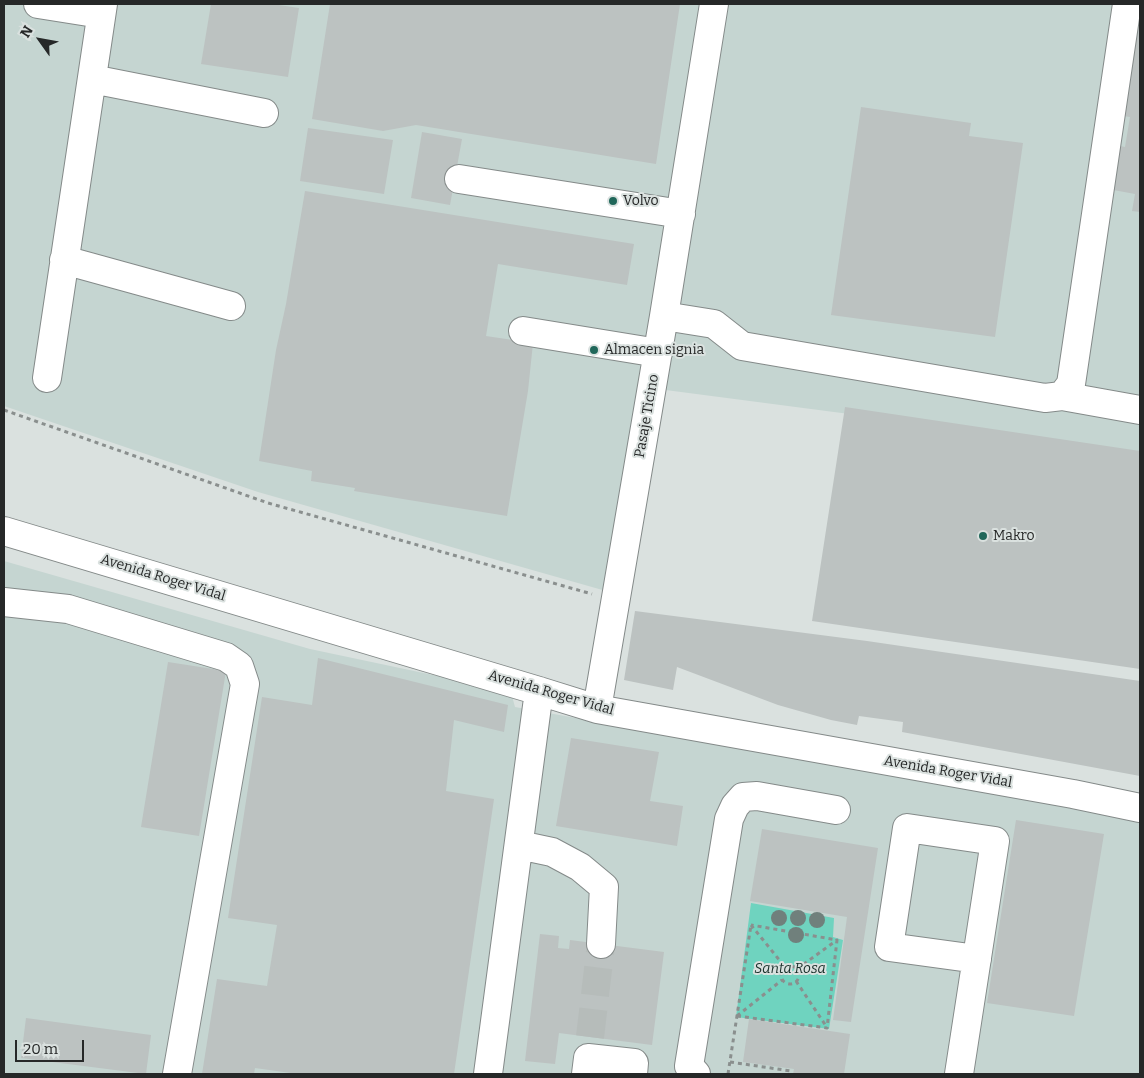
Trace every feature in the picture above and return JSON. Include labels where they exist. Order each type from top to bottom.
[{"type":"street","points":[[38,4],[102,9],[47,378]]},
{"type":"street","name":"Pasaje Ticino","points":[[597,709],[658,353],[714,4]]},
{"type":"street","points":[[1062,396],[1071,384],[1127,4]]},
{"type":"street","points":[[92,79],[264,114]]},
{"type":"street","points":[[459,179],[681,214]]},
{"type":"street","points":[[64,260],[231,306]]},
{"type":"street","points":[[664,316],[714,324],[742,346],[1045,398],[1062,396],[1140,410]]},
{"type":"street","points":[[524,331],[658,353]]},
{"type":"street","name":"Avenida Roger Vidal","points":[[4,531],[539,690],[597,709],[1073,794],[1140,808]]},
{"type":"street","points":[[4,602],[68,609],[226,657],[239,666],[245,684],[176,1074]]},
{"type":"street","points":[[488,1074],[539,690]]},
{"type":"street","points":[[696,1074],[689,1066],[729,819],[735,806],[743,797],[757,796],[836,810]]},
{"type":"street","points":[[960,1074],[995,841],[907,828],[889,947],[976,960]]},
{"type":"street","points":[[519,846],[552,852],[580,867],[604,887],[601,944]]},
{"type":"street","points":[[588,1056],[634,1063],[633,1074]]},
{"type":"path","points":[[4,410],[268,503],[593,594]]},
{"type":"path","points":[[751,925],[837,940]]},
{"type":"path","points":[[751,925],[785,967]]},
{"type":"path","points":[[728,1074],[751,925]]},
{"type":"path","points":[[797,969],[837,940]]},
{"type":"path","points":[[827,1028],[837,940]]},
{"type":"path","points":[[782,980],[789,984],[796,981],[799,976],[797,969],[791,966],[785,967]]},
{"type":"path","points":[[782,980],[782,972],[785,967]]},
{"type":"path","points":[[737,1016],[782,980]]},
{"type":"path","points":[[796,981],[827,1028]]},
{"type":"path","points":[[737,1016],[827,1028]]},
{"type":"path","points":[[730,1062],[791,1071],[791,1074]]},
{"type":"shaded area","points":[[4,4],[1140,4],[1140,452],[658,389],[604,721],[1140,821],[1140,1074],[4,1074],[4,561],[310,649],[504,690],[512,696],[515,707],[587,720],[606,591],[258,492],[4,406]]},
{"type":"green space","name":"Santa Rosa","points":[[751,903],[834,918],[833,937],[843,940],[829,1029],[736,1017]]},
{"type":"building","points":[[211,4],[272,4],[299,8],[288,77],[201,64]]},
{"type":"building","points":[[330,4],[680,4],[656,164],[416,125],[383,131],[312,119]]},
{"type":"building","points":[[1131,17],[1140,19],[1140,212],[1132,211],[1135,194],[1108,189],[1115,145],[1125,147],[1130,117],[1116,115]]},
{"type":"building","points":[[861,107],[971,123],[969,136],[1023,143],[995,337],[831,315]]},
{"type":"building","points":[[308,128],[393,140],[384,194],[300,181]]},
{"type":"building","points":[[422,132],[462,139],[450,205],[411,198]]},
{"type":"building","points":[[305,191],[634,244],[627,285],[498,264],[486,336],[533,343],[528,391],[507,516],[354,491],[355,488],[311,481],[312,471],[259,461],[276,350],[286,304]]},
{"type":"building","name":"Makro","points":[[845,407],[1140,451],[1140,669],[812,621]]},
{"type":"building","points":[[635,611],[867,641],[1140,681],[1140,776],[902,732],[903,722],[859,716],[857,725],[831,720],[778,705],[677,667],[673,690],[624,680]]},
{"type":"building","points":[[318,658],[508,705],[504,732],[454,720],[446,791],[494,799],[454,1074],[298,1074],[255,1068],[254,1074],[202,1074],[217,979],[267,986],[277,925],[228,918],[262,697],[312,705]]},
{"type":"building","points":[[168,662],[226,671],[199,836],[141,827]]},
{"type":"building","points":[[571,738],[659,752],[650,801],[683,806],[677,846],[556,826]]},
{"type":"building","points":[[1016,820],[1104,834],[1074,1016],[987,1003]]},
{"type":"building","points":[[762,829],[878,848],[851,1022],[833,1020],[847,917],[750,901]]},
{"type":"building","points":[[540,934],[559,936],[558,948],[569,949],[570,940],[664,952],[652,1045],[559,1033],[555,1064],[525,1061]]},
{"type":"building","points":[[26,1018],[151,1035],[146,1074],[21,1058]]},
{"type":"building","points":[[749,1019],[850,1034],[844,1074],[793,1074],[794,1069],[743,1062]]},
{"type":"tunnel","points":[[590,1037],[601,944]]},
{"type":"place","name":"Volvo","points":[[613,201]]},
{"type":"place","name":"Almacen signia","points":[[594,350]]},
{"type":"place","name":"Makro","points":[[983,536]]}]
